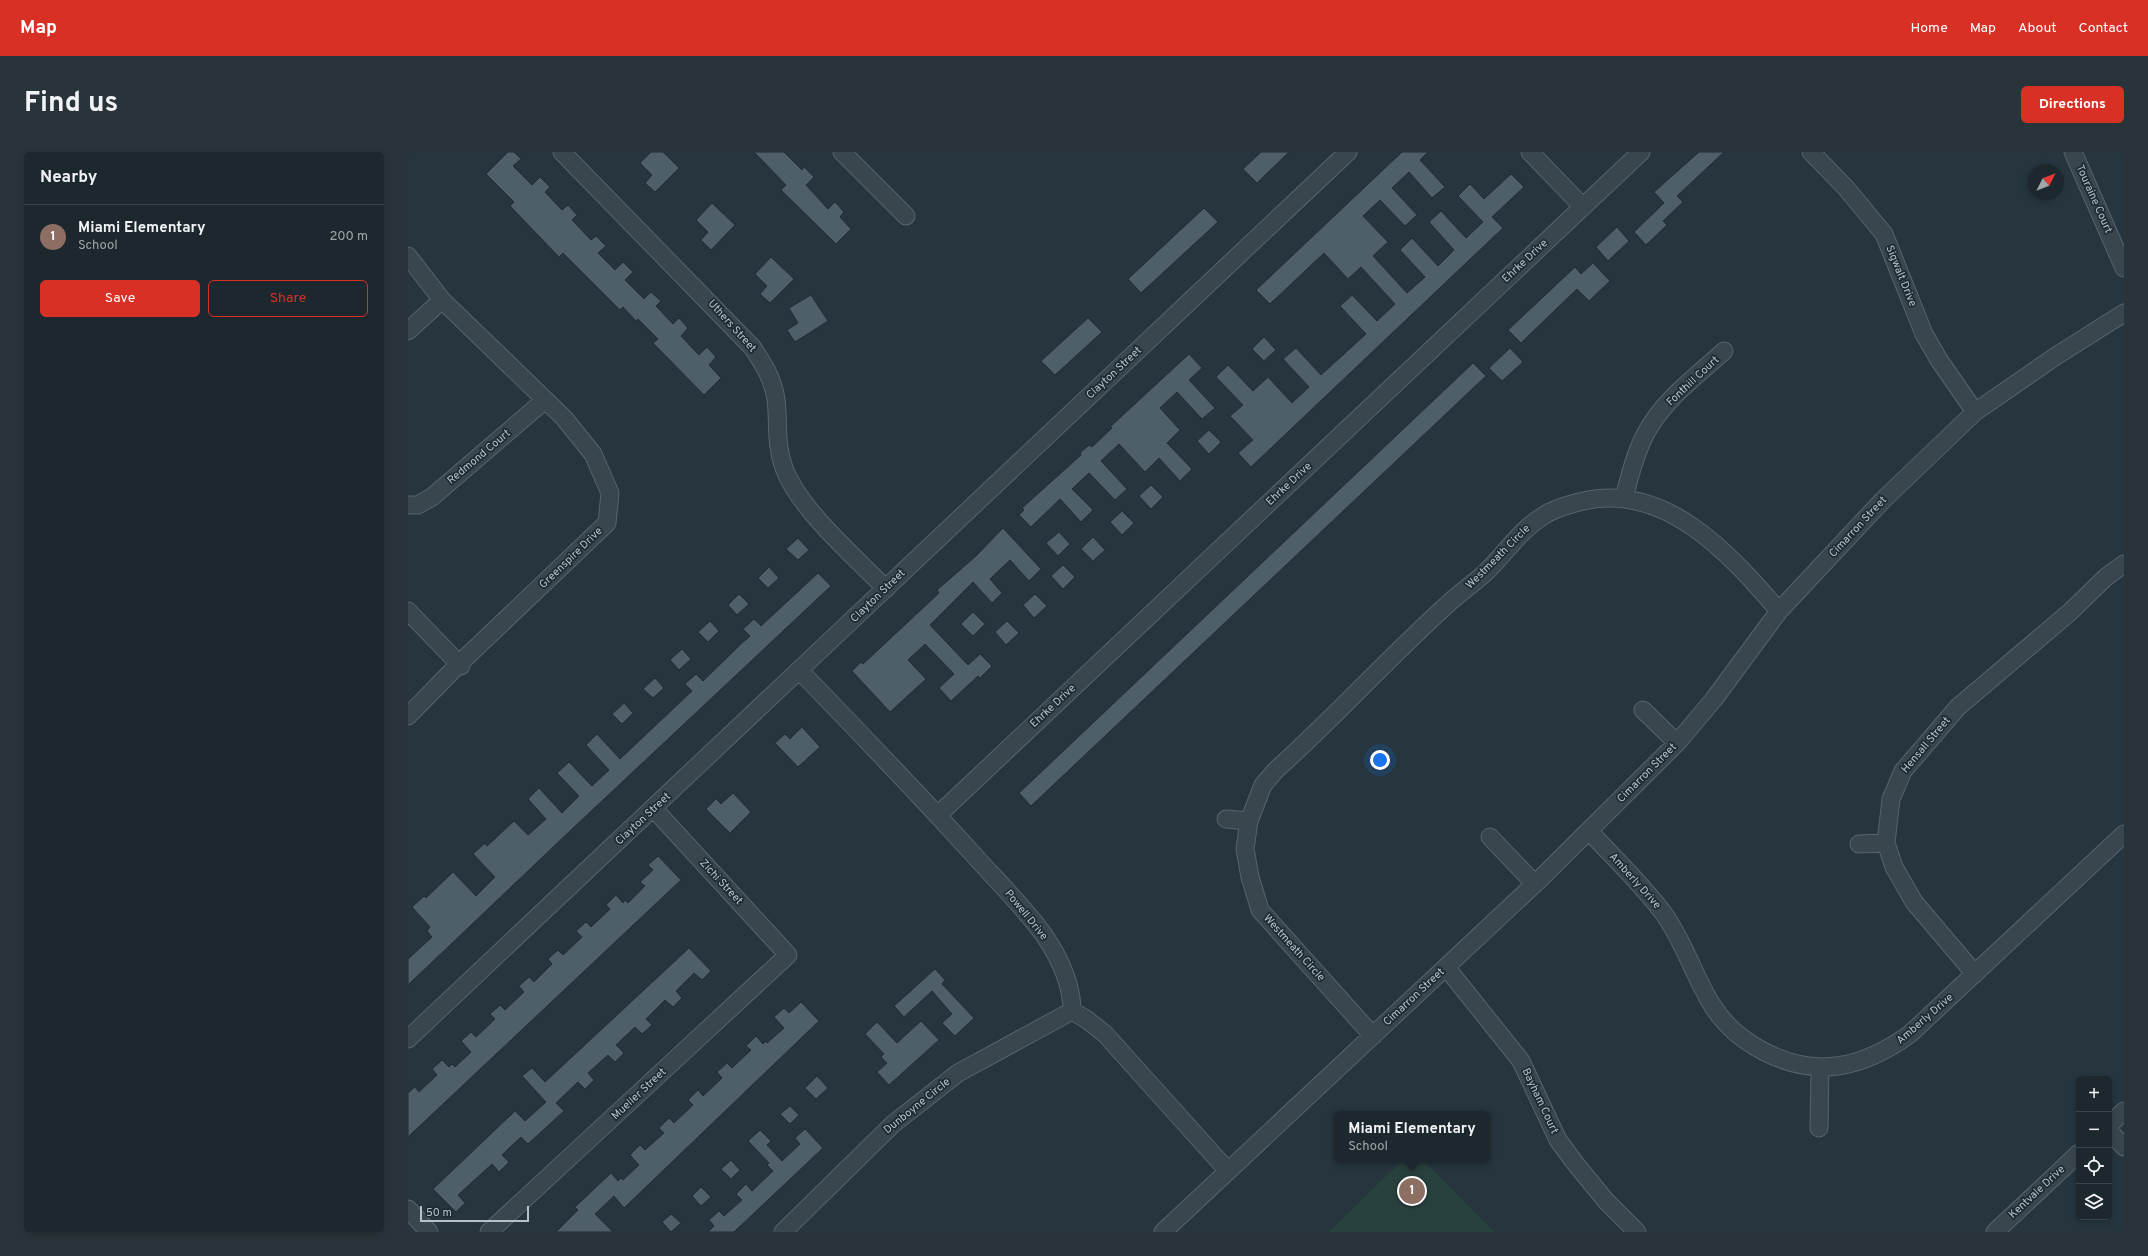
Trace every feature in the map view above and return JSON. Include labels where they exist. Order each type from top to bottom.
[{"type":"street","name":"Uthers Street","points":[[562,152],[752,346],[771,380],[776,399],[776,440],[790,483],[815,516],[886,589]]},
{"type":"street","points":[[842,152],[906,216]]},
{"type":"street","name":"Clayton Street","points":[[408,1039],[654,809],[1348,152]]},
{"type":"street","points":[[1530,152],[1583,207]]},
{"type":"street","name":"Ehrke Drive","points":[[938,815],[1641,152]]},
{"type":"street","name":"Sigwalt Drive","points":[[1810,152],[1846,188],[1884,234],[1924,334],[1938,360],[1975,412]]},
{"type":"street","name":"Touraine Court","points":[[2073,152],[2124,268]]},
{"type":"street","name":"Greenspire Drive","points":[[408,256],[442,300],[564,418],[594,454],[610,493],[608,523],[408,716]]},
{"type":"street","points":[[408,331],[442,300]]},
{"type":"street","name":"Cimarron Street","points":[[1163,1232],[1373,1036],[1589,831],[1677,743],[1714,699],[1779,611],[1883,500],[1975,412],[2056,356],[2124,313]]},
{"type":"street","name":"Fonthill Court","points":[[1624,497],[1638,449],[1647,432],[1670,401],[1724,351]]},
{"type":"street","name":"Redmond Court","points":[[408,505],[418,505],[432,497],[545,400]]},
{"type":"street","name":"Westmeath Circle","points":[[1373,1036],[1260,910],[1250,877],[1245,849],[1249,821],[1263,784],[1276,770],[1450,603],[1486,572],[1526,528],[1544,514],[1568,505],[1593,499],[1624,497],[1670,513],[1708,537],[1750,577],[1779,611]]},
{"type":"street","name":"Hensall Street","points":[[1975,974],[1914,902],[1894,867],[1886,843],[1890,798],[1898,780],[1910,762],[1958,706],[2070,612],[2106,577],[2124,564]]},
{"type":"street","points":[[408,611],[460,665]]},
{"type":"street","name":"Powell Drive","points":[[800,671],[938,815],[1022,908],[1044,936],[1059,962],[1072,994],[1072,1011]]},
{"type":"street","points":[[1643,710],[1677,743]]},
{"type":"street","name":"Zichi Street","points":[[654,809],[788,955]]},
{"type":"street","points":[[1226,819],[1249,821]]},
{"type":"street","name":"Amberly Drive","points":[[1589,831],[1664,914],[1713,1006],[1735,1033],[1774,1057],[1793,1064],[1820,1068],[1837,1067],[1868,1058],[1896,1044],[1910,1034],[2124,834]]},
{"type":"street","points":[[1490,837],[1534,882]]},
{"type":"street","points":[[1859,844],[1886,843]]},
{"type":"street","name":"Mueller Street","points":[[489,1232],[788,955]]},
{"type":"street","name":"Bayham Court","points":[[1446,967],[1521,1062],[1558,1140],[1606,1202],[1637,1232]]},
{"type":"street","points":[[1072,1011],[1086,1019],[1105,1034],[1228,1171]]},
{"type":"street","name":"Dunboyne Circle","points":[[783,1232],[893,1124],[958,1073],[1072,1011]]},
{"type":"street","points":[[1819,1128],[1820,1068]]},
{"type":"street","points":[[2112,1122],[2124,1111]]},
{"type":"street","points":[[2112,1134],[2124,1147]]},
{"type":"street","name":"Kentvale Drive","points":[[1995,1232],[2076,1156]]},
{"type":"street","points":[[408,1209],[429,1232]]},
{"type":"green space","points":[[1400,1163],[1426,1163],[1494,1232],[1329,1232]]},
{"type":"building","points":[[508,152],[514,152],[521,159],[513,166],[532,185],[540,177],[550,187],[545,192],[562,210],[568,205],[577,215],[572,220],[591,240],[596,236],[606,246],[598,253],[615,270],[623,262],[633,272],[625,280],[644,299],[651,292],[661,301],[656,306],[673,324],[679,318],[688,328],[681,336],[699,355],[707,347],[716,357],[709,365],[721,378],[704,395],[653,343],[658,339],[638,319],[636,321],[623,307],[620,310],[563,253],[559,257],[510,206],[514,202],[486,174]]},
{"type":"building","points":[[651,152],[663,152],[679,168],[655,192],[645,183],[652,175],[640,163]]},
{"type":"building","points":[[754,152],[784,152],[802,170],[804,167],[814,177],[806,185],[828,209],[835,202],[844,212],[840,217],[851,229],[836,244],[781,190],[786,185]]},
{"type":"building","points":[[1261,152],[1289,152],[1257,183],[1243,169]]},
{"type":"building","points":[[1402,152],[1428,152],[1420,160],[1445,187],[1432,198],[1409,172],[1392,188],[1417,215],[1405,226],[1380,200],[1363,216],[1388,242],[1373,256],[1407,293],[1425,277],[1400,250],[1412,238],[1438,266],[1454,250],[1429,222],[1441,211],[1466,238],[1483,222],[1458,196],[1470,184],[1484,199],[1511,174],[1524,187],[1492,217],[1503,228],[1251,467],[1238,453],[1253,440],[1230,416],[1243,405],[1216,377],[1228,365],[1253,391],[1268,377],[1292,403],[1309,387],[1283,359],[1296,348],[1321,375],[1366,334],[1340,306],[1352,295],[1377,321],[1395,304],[1361,267],[1348,279],[1324,253],[1270,304],[1256,290]]},
{"type":"building","points":[[1699,152],[1724,152],[1677,196],[1683,202],[1663,221],[1667,225],[1646,245],[1634,232],[1664,203],[1654,192]]},
{"type":"building","points":[[712,203],[735,225],[711,250],[701,240],[708,232],[696,220]]},
{"type":"building","points":[[1204,208],[1218,222],[1141,293],[1128,279]]},
{"type":"building","points":[[1617,227],[1629,241],[1608,261],[1596,247]]},
{"type":"building","points":[[771,257],[794,279],[770,303],[760,294],[767,286],[755,274]]},
{"type":"building","points":[[1593,263],[1610,281],[1589,301],[1577,289],[1521,343],[1508,330],[1575,267],[1581,274]]},
{"type":"building","points":[[811,295],[828,321],[795,342],[787,330],[798,323],[789,308]]},
{"type":"building","points":[[1088,318],[1102,332],[1055,375],[1041,361]]},
{"type":"building","points":[[1264,337],[1276,350],[1264,361],[1252,349]]},
{"type":"building","points":[[1510,348],[1523,362],[1502,381],[1489,368]]},
{"type":"building","points":[[1189,354],[1202,368],[1189,380],[1215,408],[1202,419],[1177,392],[1160,408],[1180,430],[1167,443],[1192,469],[1180,481],[1159,458],[1145,472],[1119,444],[1101,461],[1127,489],[1115,500],[1089,473],[1072,489],[1093,510],[1081,522],[1060,499],[1031,527],[1019,515],[1024,510],[1022,508],[1081,455],[1080,453],[1089,445],[1092,447],[1112,428],[1110,427]]},
{"type":"building","points":[[1473,363],[1486,376],[1031,806],[1019,793]]},
{"type":"building","points":[[1209,430],[1221,442],[1209,454],[1197,441]]},
{"type":"building","points":[[1151,485],[1163,497],[1151,509],[1139,496]]},
{"type":"building","points":[[1122,511],[1134,523],[1122,535],[1110,522]]},
{"type":"building","points":[[1003,528],[1041,569],[1029,581],[1010,560],[990,579],[1002,593],[992,603],[973,582],[930,625],[968,665],[980,654],[992,666],[980,678],[978,676],[951,701],[939,688],[954,674],[925,644],[908,660],[926,679],[890,712],[852,671],[861,662],[863,664],[939,593],[937,590],[976,556]]},
{"type":"building","points":[[1059,532],[1070,544],[1058,556],[1046,543]]},
{"type":"building","points":[[1093,537],[1105,550],[1093,561],[1081,549]]},
{"type":"building","points":[[798,538],[809,550],[798,560],[786,549]]},
{"type":"building","points":[[1063,565],[1075,577],[1063,589],[1051,576]]},
{"type":"building","points":[[769,567],[779,578],[768,588],[758,578]]},
{"type":"building","points":[[818,573],[831,586],[408,985],[408,959],[432,937],[427,931],[430,927],[412,907],[424,896],[426,898],[453,872],[476,896],[495,877],[473,854],[485,843],[487,846],[514,821],[528,835],[546,819],[528,799],[539,788],[562,813],[579,796],[557,773],[569,762],[592,786],[609,770],[586,745],[597,734],[620,759],[692,691],[685,684],[696,674],[703,681],[750,636],[743,629],[754,619],[761,626]]},
{"type":"building","points":[[739,594],[749,604],[737,615],[728,605]]},
{"type":"building","points":[[1035,594],[1047,606],[1034,618],[1023,605]]},
{"type":"building","points":[[973,612],[985,624],[973,636],[961,624]]},
{"type":"building","points":[[710,621],[719,631],[708,642],[698,632]]},
{"type":"building","points":[[1007,621],[1019,633],[1006,645],[995,632]]},
{"type":"building","points":[[682,649],[691,659],[679,670],[670,660]]},
{"type":"building","points":[[655,678],[664,688],[653,698],[643,689]]},
{"type":"building","points":[[624,703],[633,713],[622,724],[612,714]]},
{"type":"building","points":[[802,727],[820,747],[798,767],[775,743],[785,734],[790,739]]},
{"type":"building","points":[[733,793],[751,812],[730,833],[706,809],[716,799],[721,804]]},
{"type":"building","points":[[658,856],[681,880],[408,1137],[408,1093],[415,1087],[419,1092],[437,1075],[432,1069],[442,1060],[449,1067],[452,1064],[455,1067],[471,1052],[461,1041],[471,1032],[476,1037],[495,1019],[490,1014],[500,1005],[505,1010],[524,992],[519,986],[529,977],[534,982],[552,964],[548,959],[558,950],[563,955],[582,937],[576,931],[586,922],[591,927],[610,909],[606,905],[616,895],[623,903],[625,900],[628,903],[645,886],[640,882],[653,870],[648,865]]},
{"type":"building","points":[[689,948],[711,971],[702,980],[694,973],[676,991],[682,998],[673,1007],[665,1000],[646,1019],[652,1025],[642,1034],[635,1027],[616,1045],[624,1053],[615,1062],[608,1055],[588,1073],[594,1080],[585,1089],[578,1082],[556,1103],[564,1111],[528,1144],[521,1137],[502,1155],[509,1162],[499,1172],[492,1164],[458,1195],[465,1203],[456,1212],[433,1189],[515,1111],[525,1121],[546,1102],[522,1076],[532,1068],[545,1082]]},
{"type":"building","points":[[935,969],[945,980],[942,984],[974,1018],[955,1036],[942,1023],[952,1014],[932,991],[904,1017],[894,1006]]},
{"type":"building","points":[[801,1002],[819,1021],[624,1208],[614,1196],[595,1214],[613,1232],[556,1232],[578,1210],[575,1207],[611,1173],[618,1181],[621,1178],[623,1180],[639,1165],[630,1155],[640,1145],[645,1150],[664,1133],[659,1128],[669,1118],[674,1123],[693,1105],[688,1100],[698,1090],[703,1096],[722,1078],[717,1072],[727,1063],[732,1068],[751,1050],[746,1046],[756,1036],[763,1044],[766,1041],[767,1043],[784,1028],[774,1017],[784,1008],[789,1013]]},
{"type":"building","points":[[921,1021],[939,1040],[889,1085],[877,1072],[887,1063],[881,1057],[884,1054],[865,1034],[877,1022],[897,1043]]},
{"type":"building","points":[[817,1076],[828,1088],[816,1099],[805,1088]]},
{"type":"building","points":[[790,1106],[799,1115],[790,1124],[780,1114]]},
{"type":"building","points":[[805,1129],[823,1148],[734,1232],[708,1232],[714,1226],[709,1220],[719,1211],[724,1216],[742,1200],[736,1194],[746,1184],[752,1191],[773,1171],[767,1165],[769,1163],[748,1141],[760,1130],[771,1141],[767,1145],[782,1161],[800,1144],[795,1138]]},
{"type":"building","points":[[731,1160],[740,1170],[731,1179],[721,1169]]},
{"type":"building","points":[[701,1187],[711,1197],[701,1206],[692,1196]]},
{"type":"building","points":[[671,1214],[681,1223],[671,1232],[662,1222]]},
{"type":"place","name":"Miami Elementary","points":[[1412,1191]]}]
